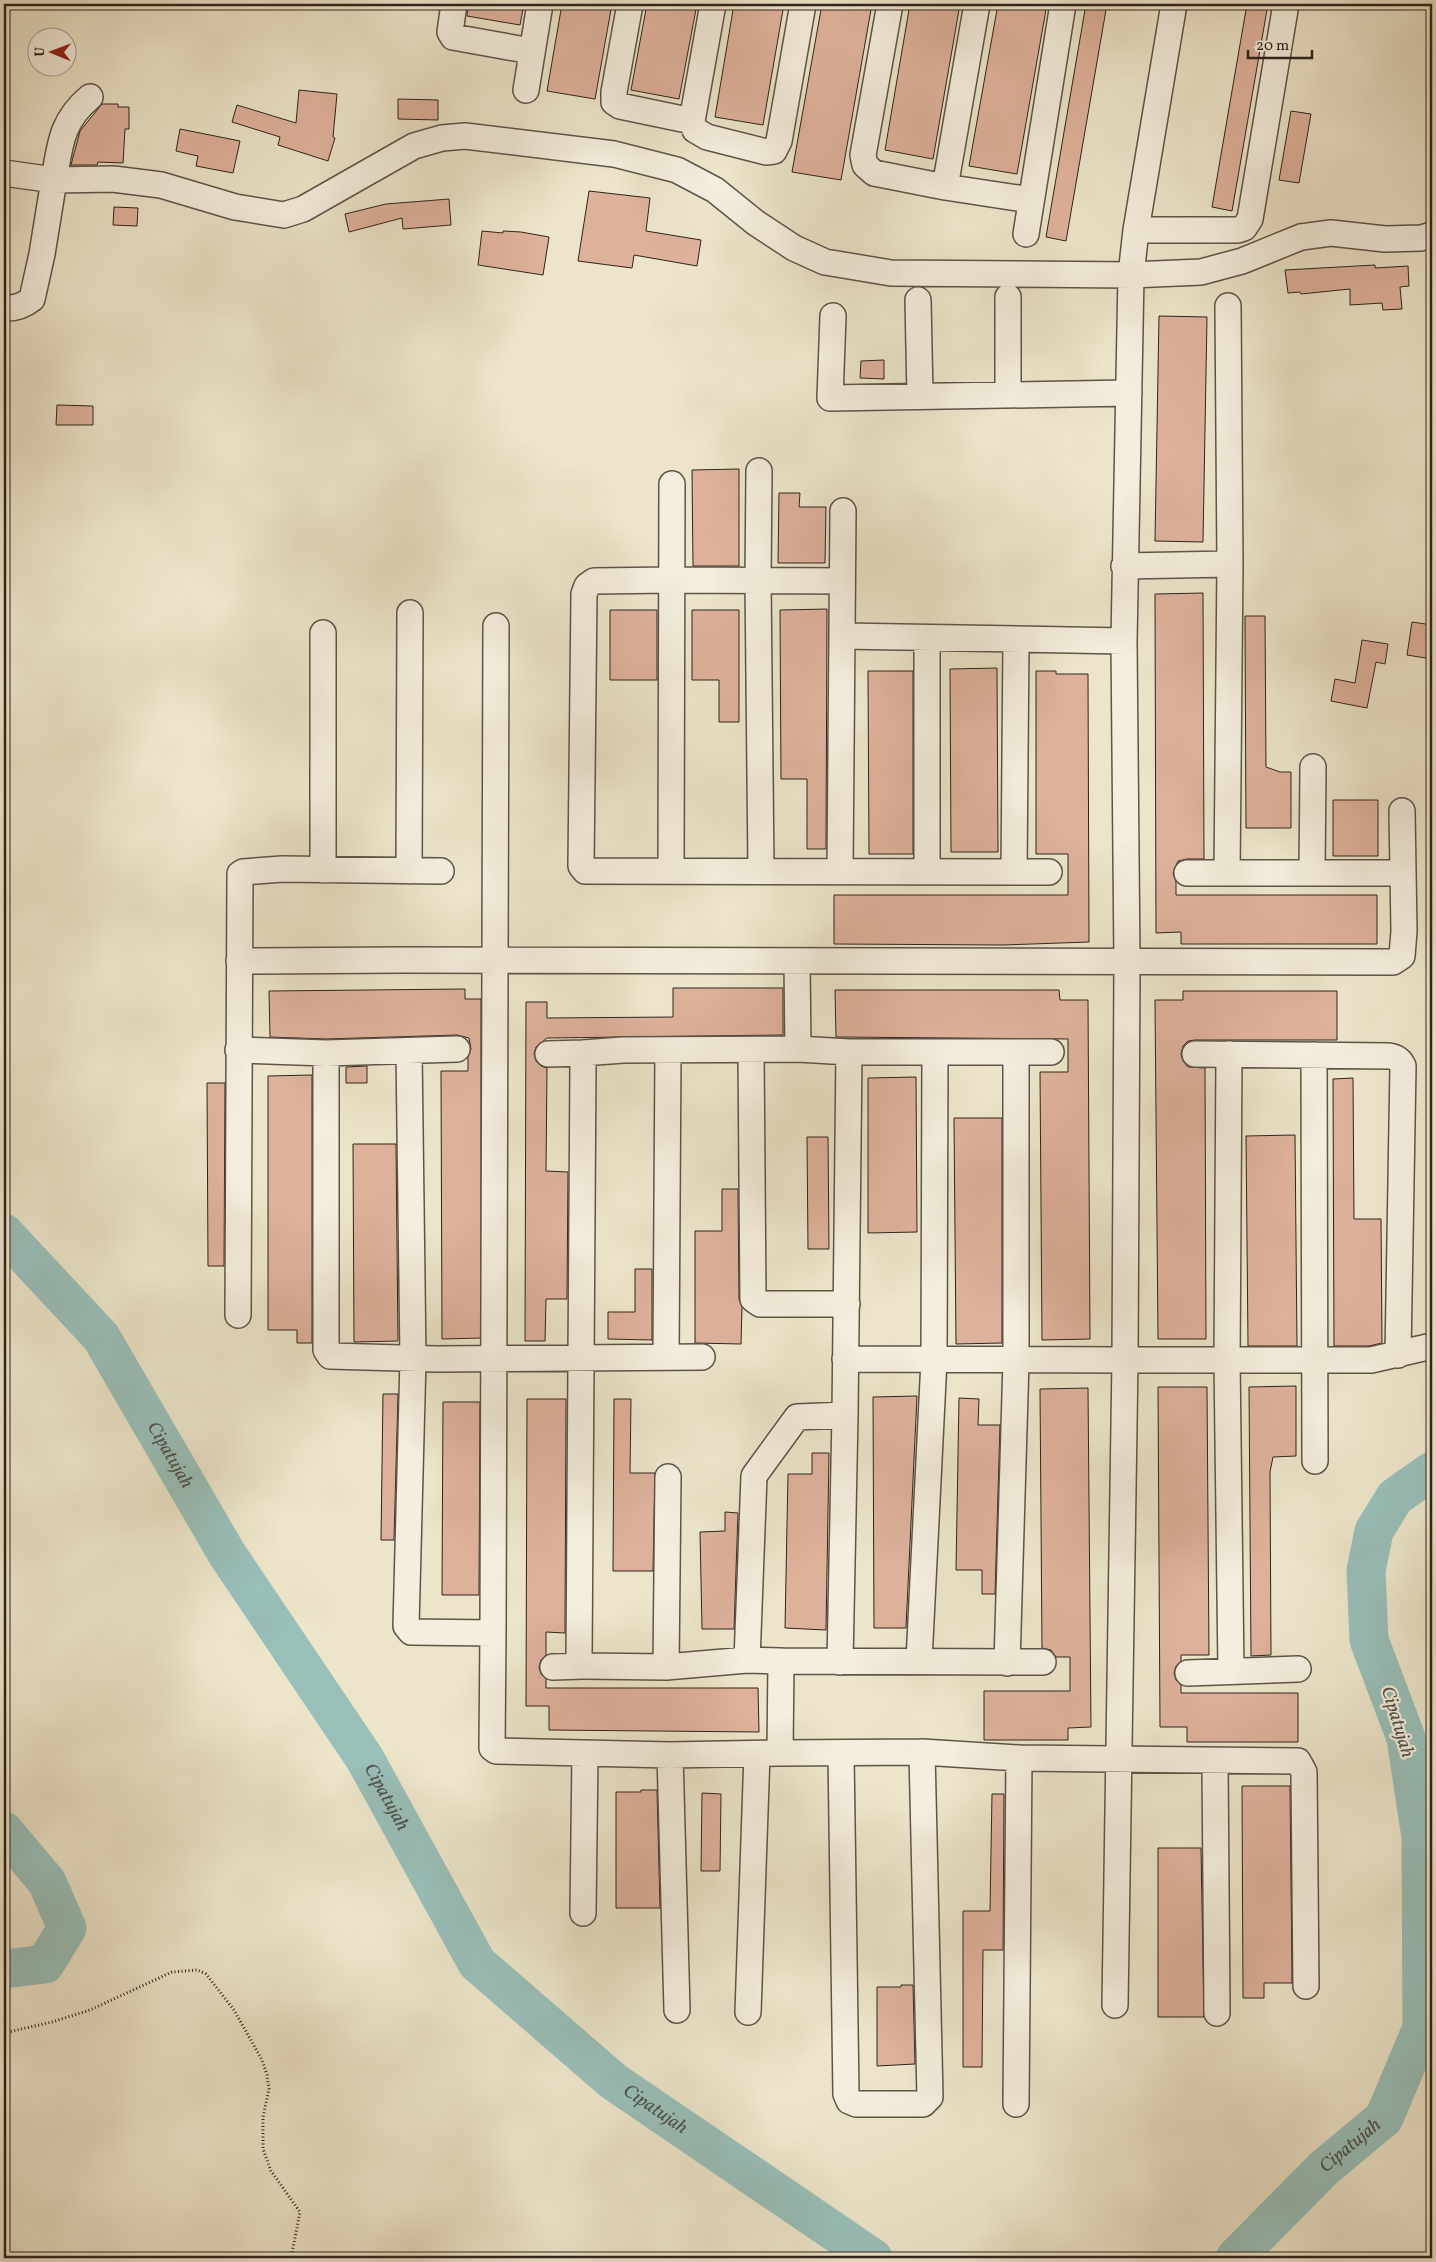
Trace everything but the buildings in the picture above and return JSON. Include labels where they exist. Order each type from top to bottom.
[{"type":"street","points":[[454,4],[450,32],[453,37],[531,51]]},
{"type":"street","points":[[526,90],[540,4]]},
{"type":"street","points":[[630,4],[614,92],[614,102],[620,106],[692,121]]},
{"type":"street","points":[[713,4],[692,121],[695,130],[707,138],[766,152],[774,151],[777,148],[803,4]]},
{"type":"street","points":[[890,4],[863,155],[865,165],[874,173],[945,187],[1031,200]]},
{"type":"street","points":[[945,187],[977,4]]},
{"type":"street","points":[[1026,234],[1063,4]]},
{"type":"street","points":[[1115,2005],[1125,1360],[1128,963],[1124,566],[1131,275],[1136,230],[1174,4]]},
{"type":"street","points":[[1136,230],[1238,230],[1247,224],[1250,219],[1286,4]]},
{"type":"street","points":[[4,308],[12,309],[24,305],[32,299],[42,254],[61,137],[68,120],[76,108],[90,97]]},
{"type":"street","points":[[4,173],[54,180],[113,179],[160,185],[234,207],[284,215],[303,209],[414,146],[442,138],[465,136],[614,154],[677,170],[715,190],[756,222],[794,248],[826,262],[891,273],[1131,275],[1200,272],[1242,261],[1301,237],[1331,233],[1385,239],[1421,238],[1432,234]]},
{"type":"street","points":[[1008,297],[1008,395]]},
{"type":"street","points":[[918,300],[920,396]]},
{"type":"street","points":[[1227,873],[1230,564],[1228,306]]},
{"type":"street","points":[[833,316],[830,398],[1129,393]]},
{"type":"street","points":[[760,471],[758,581],[761,871]]},
{"type":"street","points":[[672,484],[672,870]]},
{"type":"street","points":[[840,871],[843,511]]},
{"type":"street","points":[[1124,566],[1230,564]]},
{"type":"street","points":[[842,581],[594,581],[585,590],[581,866],[585,871],[1049,872]]},
{"type":"street","points":[[409,871],[410,613]]},
{"type":"street","points":[[496,626],[494,961],[496,1359],[493,1749],[496,1751],[585,1754],[841,1754],[922,1752],[1019,1758],[1298,1761],[1303,1766],[1304,1772],[1306,1986]]},
{"type":"street","points":[[323,633],[323,870]]},
{"type":"street","points":[[843,636],[927,639],[1124,641]]},
{"type":"street","points":[[927,639],[927,872]]},
{"type":"street","points":[[1014,872],[1016,640]]},
{"type":"street","points":[[1312,873],[1313,767]]},
{"type":"street","points":[[239,962],[1393,962],[1402,956],[1403,946],[1402,811]]},
{"type":"street","points":[[238,1315],[240,874],[243,872],[282,870],[441,871]]},
{"type":"street","points":[[1187,873],[1403,873]]},
{"type":"street","points":[[797,961],[798,1050]]},
{"type":"street","points":[[238,1050],[326,1053],[457,1049]]},
{"type":"street","points":[[666,1357],[668,1050]]},
{"type":"street","points":[[548,1054],[668,1050],[1050,1052]]},
{"type":"street","points":[[751,1050],[753,1299],[760,1304],[847,1304]]},
{"type":"street","points":[[409,1051],[413,1359],[406,1626],[411,1632],[493,1634]]},
{"type":"street","points":[[840,1662],[847,1304],[849,1052]]},
{"type":"street","points":[[919,1661],[934,1360],[935,1052]]},
{"type":"street","points":[[326,1053],[326,1350],[334,1358],[702,1357]]},
{"type":"street","points":[[582,1666],[579,1661],[583,1053]]},
{"type":"street","points":[[1007,1662],[1016,1361],[1016,1053]]},
{"type":"street","points":[[1195,1054],[1389,1056],[1399,1059],[1403,1066],[1398,1355]]},
{"type":"street","points":[[1230,1054],[1227,1361],[1231,1671]]},
{"type":"street","points":[[1314,1055],[1315,1461]]},
{"type":"street","points":[[845,1359],[1316,1362],[1371,1360],[1432,1346]]},
{"type":"street","points":[[747,1660],[754,1476],[797,1417],[845,1415]]},
{"type":"street","points":[[666,1667],[668,1477]]},
{"type":"street","points":[[553,1667],[666,1667],[747,1660],[1043,1662]]},
{"type":"street","points":[[748,2012],[768,1754],[781,1661]]},
{"type":"street","points":[[1188,1673],[1298,1669]]},
{"type":"street","points":[[841,1754],[846,2094],[849,2101],[856,2104],[923,2104],[930,2097],[922,1752]]},
{"type":"street","points":[[583,1913],[585,1754]]},
{"type":"street","points":[[670,1755],[677,2010]]},
{"type":"street","points":[[1016,2104],[1019,1758]]},
{"type":"street","points":[[1215,1761],[1217,2013]]},
{"type":"path","points":[[4,2033],[52,2022],[90,2010],[172,1972],[197,1970],[206,1974],[234,2010],[262,2060],[267,2075],[269,2089],[262,2128],[263,2149],[271,2171],[300,2212],[291,2258]]},
{"type":"waterway","name":"Cipatujah","points":[[4,1233],[101,1337],[227,1554],[365,1759],[477,1963],[613,2081],[873,2258]]},
{"type":"waterway","name":"Cipatujah","points":[[1235,2258],[1324,2168],[1384,2118],[1422,2028],[1421,1837],[1406,1738],[1369,1640],[1366,1571],[1374,1531],[1395,1497],[1432,1471]]},
{"type":"waterway","name":"Cipatujah","points":[[4,1831],[47,1882],[67,1928],[45,1964],[4,1969]]}]
